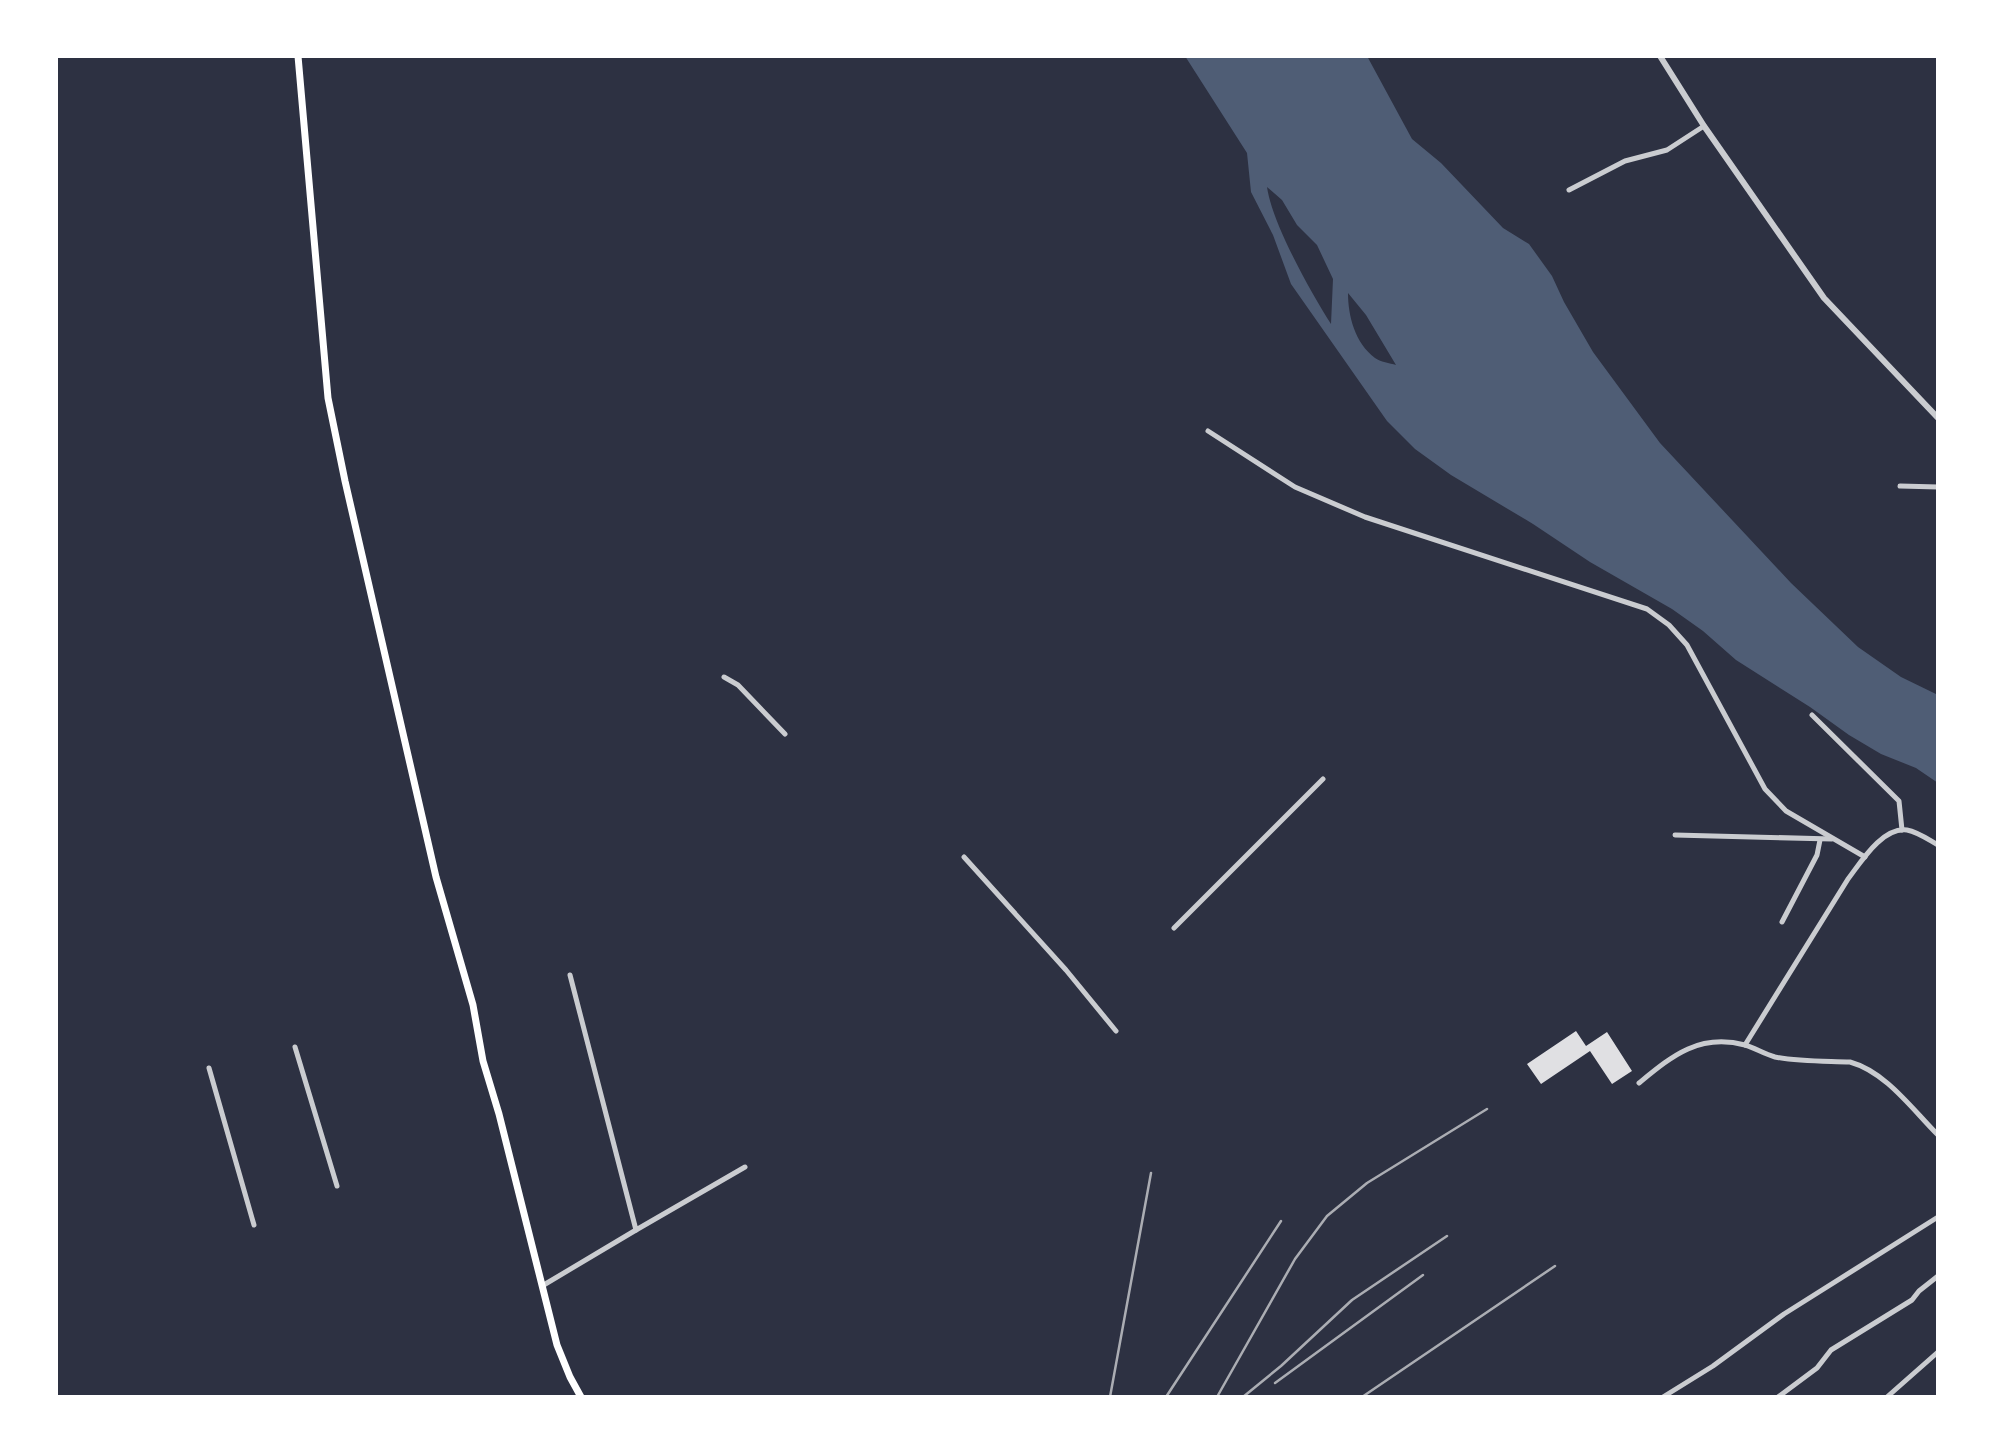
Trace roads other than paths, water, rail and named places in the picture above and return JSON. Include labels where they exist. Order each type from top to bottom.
[{"type":"main road","points":[[298,56],[328,398],[345,481],[436,877],[473,1005],[483,1061],[561,1357],[581,1397]]},
{"type":"street","points":[[1660,56],[1704,126],[1824,298],[1938,418]]},
{"type":"street","points":[[1569,190],[1625,161],[1667,150],[1704,126]]},
{"type":"street","points":[[1208,431],[1295,487],[1364,517],[1647,609],[1669,625],[1687,645],[1765,789],[1786,811],[1866,857]]},
{"type":"street","points":[[1900,486],[1938,487]]},
{"type":"street","points":[[724,677],[738,685],[785,734]]},
{"type":"street","points":[[1812,715],[1899,801],[1902,830]]},
{"type":"street","points":[[1174,928],[1323,779]]},
{"type":"street","points":[[1745,1045],[1848,879],[1866,857],[1891,833],[1902,830],[1913,832],[1938,845]]},
{"type":"street","points":[[1675,835],[1835,839]]},
{"type":"street","points":[[1782,922],[1817,855],[1820,840]]},
{"type":"street","points":[[964,857],[1066,970],[1116,1031]]},
{"type":"street","points":[[570,975],[636,1230]]},
{"type":"street","points":[[1639,1083],[1672,1056],[1711,1042],[1745,1045],[1774,1057],[1850,1062],[1877,1074],[1938,1135]]},
{"type":"street","points":[[295,1047],[337,1186]]},
{"type":"street","points":[[209,1068],[254,1225]]},
{"type":"street","points":[[542,1286],[745,1167]]},
{"type":"street","points":[[1663,1397],[1713,1366],[1784,1314],[1938,1217]]},
{"type":"street","points":[[1778,1397],[1818,1368],[1831,1350],[1912,1300],[1938,1276]]},
{"type":"street","points":[[1887,1397],[1938,1352]]},
{"type":"water","points":[[1185,56],[1367,56],[1412,139],[1441,163],[1503,228],[1529,244],[1552,276],[1593,352],[1660,443],[1791,583],[1858,647],[1901,677],[1938,695],[1938,783],[1916,768],[1881,754],[1849,735],[1736,660],[1703,631],[1672,609],[1590,562],[1451,475],[1415,449],[1387,421],[1291,284],[1273,235],[1251,192],[1247,153]],"holes":[[[1267,187],[1282,200],[1297,225],[1317,245],[1333,279],[1331,324],[1284,238]],[[1348,293],[1366,315],[1396,365],[1377,359],[1362,345],[1351,320]]]},
{"type":"railway","points":[[1217,1397],[1295,1259],[1327,1216],[1367,1183],[1487,1109]]},
{"type":"railway","points":[[1110,1397],[1151,1173]]},
{"type":"railway","points":[[1166,1397],[1281,1221]]},
{"type":"railway","points":[[1243,1397],[1281,1366],[1352,1300],[1447,1236]]},
{"type":"railway","points":[[1362,1397],[1555,1266]]},
{"type":"railway","points":[[1275,1383],[1423,1275]]}]
